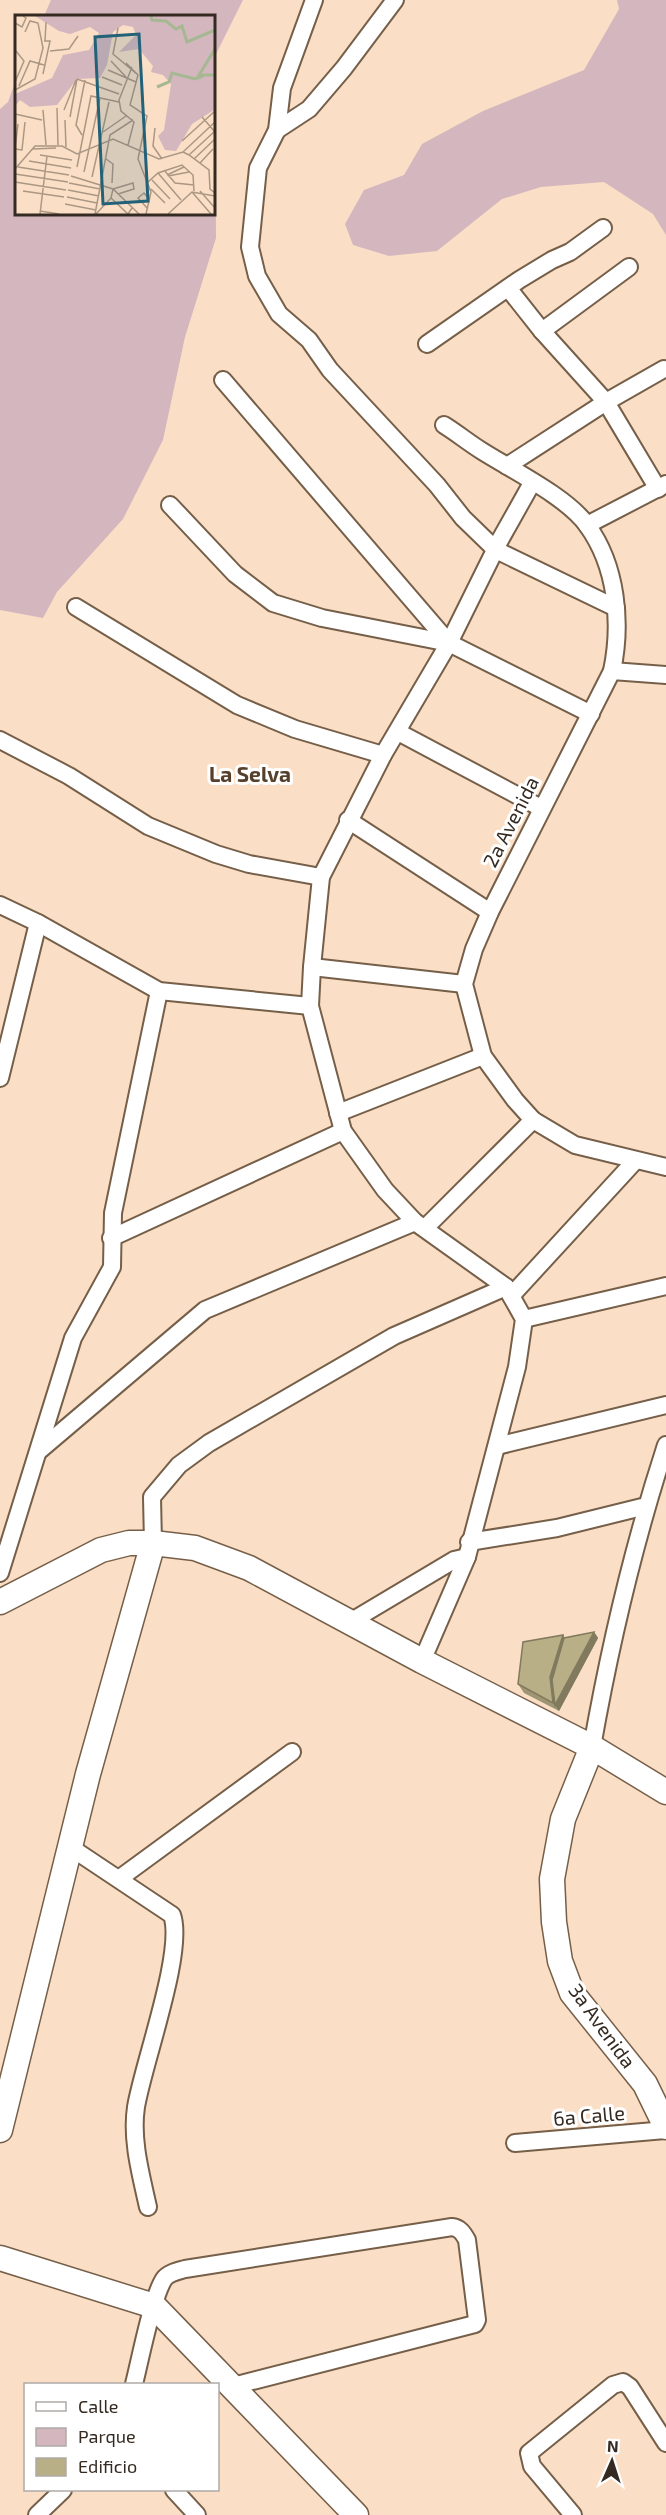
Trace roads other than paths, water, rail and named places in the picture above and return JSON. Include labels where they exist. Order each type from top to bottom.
[{"type":"street","points":[[314,0],[282,88],[277,130],[258,168],[250,247],[257,276],[279,314],[309,340],[330,370],[437,485],[463,518],[496,550],[616,608]]},
{"type":"street","points":[[277,130],[309,109],[344,68],[395,0]]},
{"type":"street","points":[[427,344],[508,288],[552,260],[570,252],[603,228]]},
{"type":"street","points":[[542,331],[629,267]]},
{"type":"street","points":[[508,288],[542,331],[606,402],[662,487],[587,525]]},
{"type":"street","points":[[507,466],[606,402],[664,369]]},
{"type":"street","points":[[223,380],[449,643]]},
{"type":"street","name":"2a Avenida","points":[[444,425],[568,506],[587,525],[609,568],[616,608],[617,647],[612,671],[490,912],[474,949],[465,984],[483,1056],[532,1120],[575,1146],[666,1167]]},
{"type":"street","points":[[422,1661],[468,1550],[517,1367],[524,1319],[509,1292],[420,1225],[385,1190],[343,1131],[328,1082],[310,1006],[312,967],[321,877],[348,820],[383,755],[449,643],[532,483]]},
{"type":"street","points":[[170,505],[235,574],[273,603],[322,618],[449,643],[591,714]]},
{"type":"street","points":[[76,607],[237,705],[295,729],[383,755]]},
{"type":"street","points":[[612,671],[666,675]]},
{"type":"street","points":[[398,732],[542,808]]},
{"type":"street","points":[[0,740],[69,776],[148,826],[238,861],[321,877]]},
{"type":"street","points":[[348,820],[490,912]]},
{"type":"street","points":[[0,905],[38,923],[159,991],[310,1006]]},
{"type":"street","points":[[0,1078],[38,923]]},
{"type":"street","points":[[312,967],[465,984]]},
{"type":"street","points":[[0,1572],[40,1450],[73,1338],[112,1267],[113,1213],[159,991]]},
{"type":"street","points":[[339,1113],[483,1056]]},
{"type":"street","points":[[40,1450],[205,1310],[420,1225],[532,1120]]},
{"type":"street","points":[[111,1238],[343,1131]]},
{"type":"street","points":[[0,2130],[88,1774],[153,1543],[152,1497],[179,1465],[209,1443],[394,1336],[509,1292],[635,1161]]},
{"type":"street","points":[[524,1319],[666,1286]]},
{"type":"street","points":[[497,1446],[666,1405]]},
{"type":"street","points":[[592,1747],[605,1675],[646,1506],[666,1444]]},
{"type":"street","points":[[350,1622],[468,1550],[646,1506]]},
{"type":"street","points":[[0,1602],[101,1550],[129,1543],[153,1543],[195,1548],[249,1568],[422,1661],[592,1747],[666,1792]]},
{"type":"street","name":"3a Avenida","points":[[592,1747],[563,1819],[552,1879],[554,1922],[560,1961],[572,1993],[645,2084],[666,2128]]},
{"type":"street","points":[[120,1878],[292,1752]]},
{"type":"street","points":[[70,1847],[120,1878],[172,1915],[176,1929],[166,1985],[136,2108],[135,2132],[148,2207]]},
{"type":"street","name":"6a Calle","points":[[515,2143],[666,2128]]},
{"type":"street","points":[[135,2383],[154,2306],[164,2278],[184,2269],[452,2227],[463,2233],[467,2240],[477,2319],[475,2324],[233,2386]]},
{"type":"street","points":[[0,2258],[154,2306],[356,2515]]},
{"type":"street","points":[[573,2515],[532,2466],[530,2453],[613,2385],[623,2382],[630,2387],[666,2443]]},
{"type":"street","points":[[42,2513],[62,2491]]},
{"type":"street","points":[[175,2491],[197,2515]]},
{"type":"district","name":"La Selva","points":[[250,775]]}]
